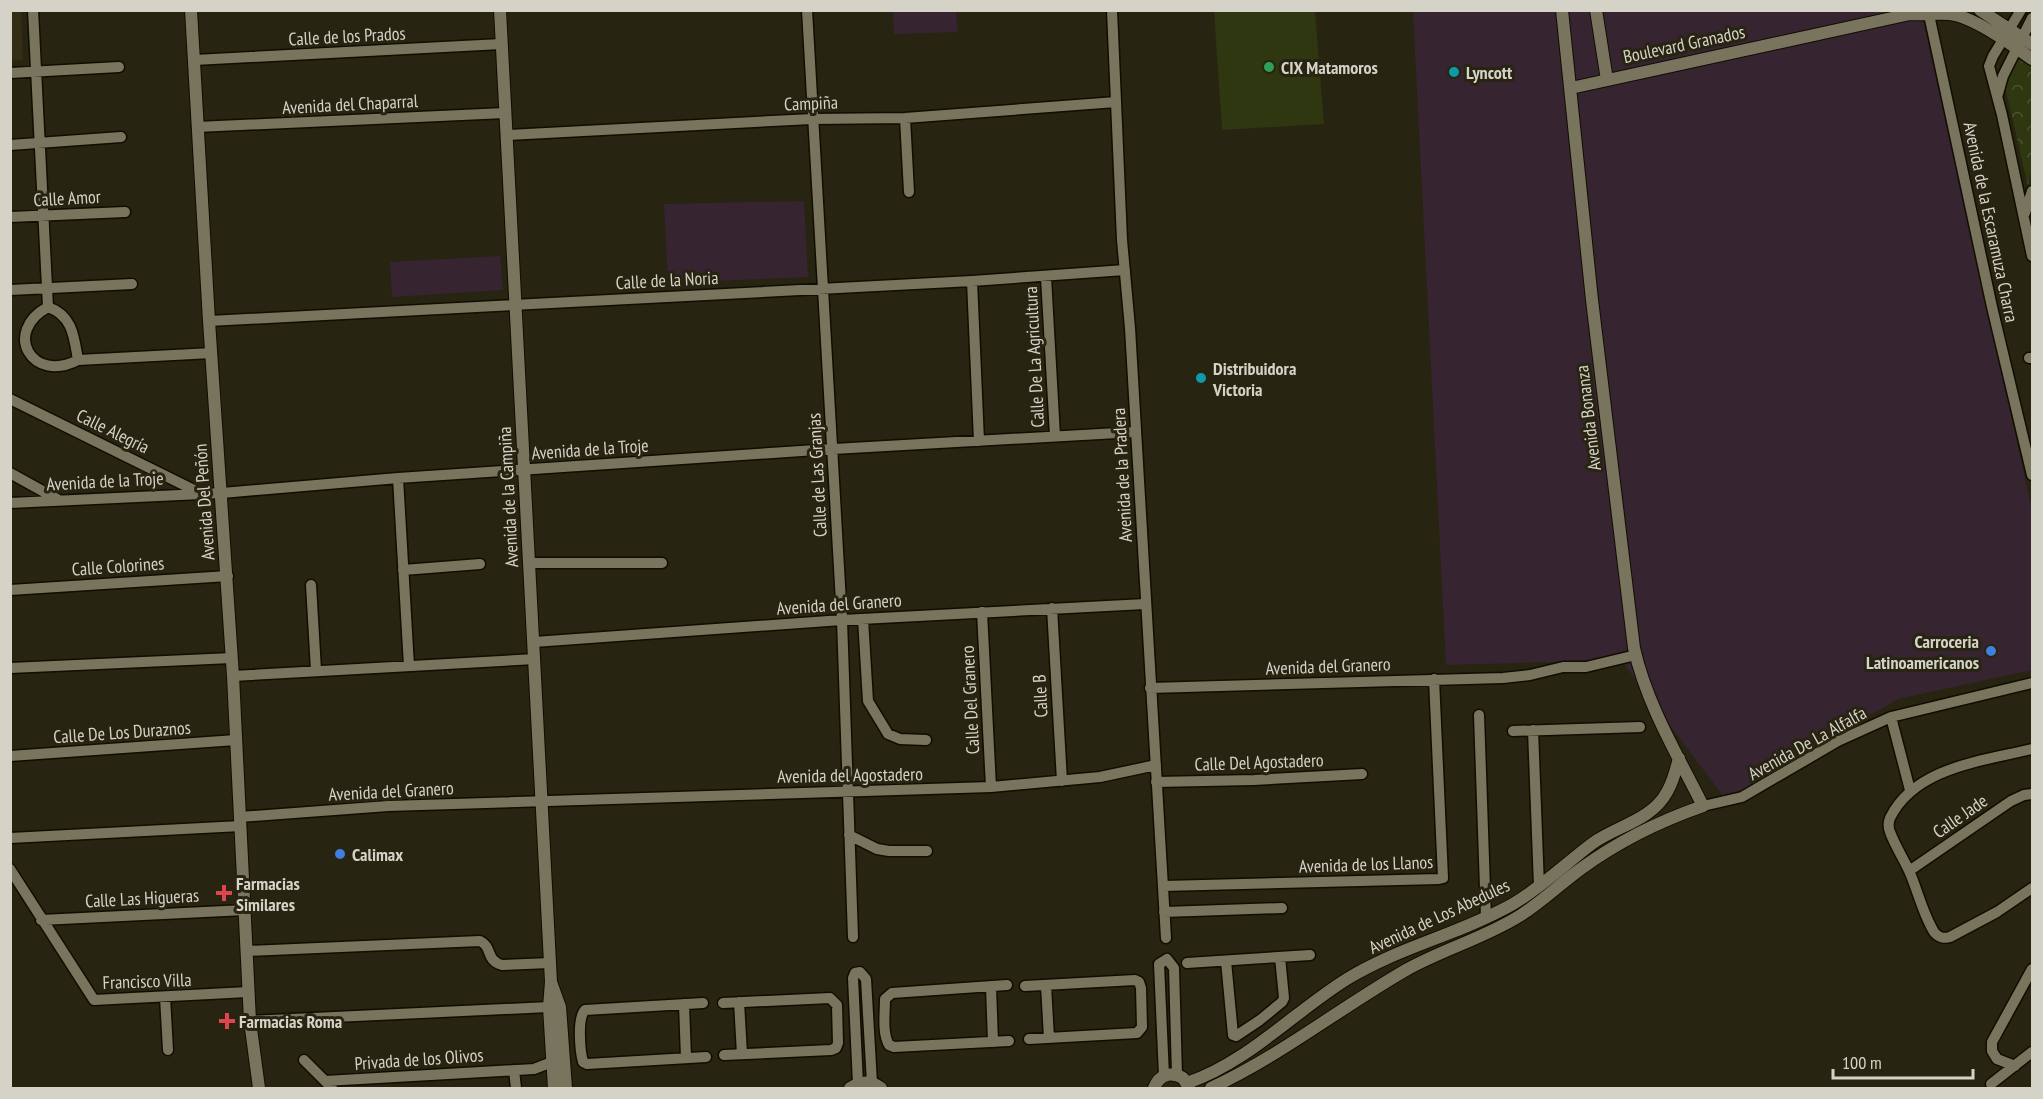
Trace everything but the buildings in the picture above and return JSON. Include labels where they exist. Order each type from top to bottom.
[{"type":"street","points":[[33,10],[48,307]]},
{"type":"street","name":"Avenida Del Peñón","points":[[191,10],[209,321],[234,676],[248,992],[259,1089]]},
{"type":"street","name":"Avenida de la Campiña","points":[[500,10],[543,801],[551,982],[549,1007],[555,1024],[570,1047],[566,1089]]},
{"type":"street","name":"Calle de Las Granjas","points":[[807,10],[842,620],[852,937]]},
{"type":"street","name":"Avenida de la Pradera","points":[[1112,10],[1125,270],[1166,938]]},
{"type":"street","name":"Avenida Bonanza","points":[[1562,10],[1592,300],[1636,655],[1641,678],[1654,710],[1703,806]]},
{"type":"street","points":[[1596,10],[1607,80]]},
{"type":"street","name":"Boulevard Granados","points":[[1980,10],[2010,29],[2024,43],[2032,59]]},
{"type":"street","points":[[2021,10],[1989,66],[2032,256]]},
{"type":"street","name":"Boulevard Granados","points":[[1571,88],[1921,12],[1964,17],[2003,40],[2024,43]]},
{"type":"street","name":"Avenida de la Escaramuza Charra","points":[[1921,12],[2032,475]]},
{"type":"street","points":[[1997,94],[2002,76],[2024,43],[2032,18]]},
{"type":"street","name":"Calle de los Prados","points":[[194,60],[501,44]]},
{"type":"street","points":[[10,73],[119,67]]},
{"type":"street","name":"Campiña","points":[[506,135],[812,119],[904,118],[1116,102]]},
{"type":"street","name":"Avenida del Chaparral","points":[[197,128],[505,113]]},
{"type":"street","points":[[904,118],[909,192]]},
{"type":"street","points":[[10,145],[121,137]]},
{"type":"street","points":[[2024,215],[2032,191]]},
{"type":"street","name":"Calle Amor","points":[[10,217],[125,212]]},
{"type":"street","name":"Calle de la Noria","points":[[209,321],[515,303],[1046,277],[1125,270]]},
{"type":"street","name":"Calle De La Agricultura","points":[[1046,277],[1055,436]]},
{"type":"street","points":[[972,281],[979,441]]},
{"type":"street","points":[[10,290],[132,284]]},
{"type":"street","points":[[48,307],[39,312],[28,326],[25,344],[33,360],[54,366],[71,364],[78,360],[212,353]]},
{"type":"street","points":[[48,307],[61,312],[68,322],[73,333],[78,360]]},
{"type":"street","name":"Calle Alegría","points":[[10,399],[201,493]]},
{"type":"street","name":"Avenida de la Troje","points":[[10,503],[222,493],[398,478],[831,449],[1135,432]]},
{"type":"street","points":[[10,474],[57,499]]},
{"type":"street","points":[[398,478],[409,666]]},
{"type":"street","points":[[530,563],[662,563]]},
{"type":"street","points":[[404,570],[480,564]]},
{"type":"street","name":"Calle Colorines","points":[[10,590],[228,576]]},
{"type":"street","points":[[311,585],[316,670]]},
{"type":"street","name":"Avenida del Granero","points":[[534,642],[842,620],[1145,604]]},
{"type":"street","name":"Calle B","points":[[1052,608],[1062,781]]},
{"type":"street","name":"Calle Del Granero","points":[[982,612],[991,787]]},
{"type":"street","points":[[863,619],[868,701],[888,734],[900,739],[926,740]]},
{"type":"street","name":"Avenida del Granero","points":[[1150,688],[1468,679],[1530,675],[1563,667],[1586,667],[1636,655]]},
{"type":"street","points":[[10,668],[232,658]]},
{"type":"street","points":[[234,676],[536,659]]},
{"type":"street","name":"Avenida de los Llanos","points":[[1163,886],[1443,878],[1434,679]]},
{"type":"street","name":"Avenida De La Alfalfa","points":[[1703,806],[1742,797],[1838,741],[1891,717],[2032,683]]},
{"type":"street","points":[[1479,715],[1486,917]]},
{"type":"street","points":[[1891,717],[1910,790]]},
{"type":"street","points":[[1513,731],[1640,727]]},
{"type":"street","points":[[1533,730],[1539,886]]},
{"type":"street","name":"Calle De Los Duraznos","points":[[10,756],[236,740]]},
{"type":"street","points":[[2032,749],[1934,776],[1910,790],[1890,818],[1888,825],[1924,911],[1935,932],[1946,939],[1997,912],[2032,888]]},
{"type":"street","name":"Avenida de Los Abedules","points":[[1211,1089],[1276,1054],[1355,1001],[1413,967],[1491,932],[1540,902],[1596,842],[1645,816],[1658,805],[1666,794],[1679,758]]},
{"type":"street","name":"Avenida del Agostadero","points":[[543,801],[991,787],[1100,777],[1156,765]]},
{"type":"street","name":"Calle Del Agostadero","points":[[1156,782],[1254,780],[1362,774]]},
{"type":"street","name":"Calle Jade","points":[[1909,871],[2011,801],[2032,794]]},
{"type":"street","name":"Avenida del Granero","points":[[10,838],[241,821],[388,806],[543,801]]},
{"type":"street","name":"Avenida de Los Abedules","points":[[1179,1080],[1211,1073],[1243,1054],[1356,975],[1395,955],[1486,917],[1575,865],[1646,829],[1703,806]]},
{"type":"street","points":[[849,835],[877,849],[889,852],[927,851]]},
{"type":"street","name":"Francisco Villa","points":[[10,869],[94,1000],[248,992]]},
{"type":"street","points":[[1164,912],[1282,908]]},
{"type":"street","name":"Calle Las Higueras","points":[[41,920],[245,910]]},
{"type":"street","points":[[247,951],[480,941],[488,947],[490,958],[495,963],[502,965],[550,963]]},
{"type":"street","points":[[1187,963],[1310,955]]},
{"type":"street","points":[[1226,961],[1233,1035],[1239,1036],[1284,999],[1280,957]]},
{"type":"street","points":[[1167,959],[1174,968],[1179,1080],[1161,1004],[1159,964],[1167,959]]},
{"type":"street","points":[[2015,1066],[1996,1059],[1992,1051],[1992,1042],[2032,969]]},
{"type":"street","points":[[857,972],[862,972],[866,979],[868,1019],[877,1086],[854,1086],[853,978],[857,972]]},
{"type":"street","points":[[1356,975],[1363,983],[1367,994]]},
{"type":"street","points":[[1025,986],[1135,980],[1140,984],[1142,1006],[1142,1027],[1137,1033],[1029,1039]]},
{"type":"street","name":"Avenida de la Campiña","points":[[551,982],[558,996],[555,1024]]},
{"type":"street","points":[[1343,982],[1347,992],[1355,1001]]},
{"type":"street","points":[[1046,985],[1049,1038]]},
{"type":"street","points":[[1007,986],[892,993],[885,999],[885,1017],[886,1040],[894,1047],[1009,1041]]},
{"type":"street","points":[[991,987],[993,1042]]},
{"type":"street","points":[[165,997],[168,1050]]},
{"type":"street","points":[[723,1003],[830,998],[837,1005],[838,1021],[838,1043],[836,1048],[831,1050],[724,1055]]},
{"type":"street","points":[[739,1002],[742,1054]]},
{"type":"street","points":[[703,1003],[585,1010],[580,1017],[570,1047],[587,1064],[706,1057]]},
{"type":"street","points":[[684,1004],[686,1058]]},
{"type":"street","points":[[1142,1006],[1161,1004]]},
{"type":"street","points":[[250,1022],[549,1007]]},
{"type":"street","points":[[868,1019],[885,1017]]},
{"type":"street","points":[[838,1021],[855,1020]]},
{"type":"street","points":[[1260,1020],[1270,1035]]},
{"type":"street","name":"Avenida de la Campiña","points":[[554,1089],[553,1068],[570,1047]]},
{"type":"street","points":[[1991,1084],[2031,1055]]},
{"type":"street","name":"Privada de los Olivos","points":[[304,1060],[328,1085],[553,1068]]},
{"type":"street","points":[[514,1070],[516,1089]]},
{"type":"street","points":[[1154,1089],[1157,1082],[1179,1080]]},
{"type":"shaded area","points":[[11,10],[21,11],[23,60],[11,61]]},
{"type":"shaded area","points":[[893,11],[956,11],[958,32],[894,34]]},
{"type":"shaded area","points":[[1413,11],[1921,11],[2032,510],[2032,670],[1898,699],[1726,800],[1621,660],[1446,665]]},
{"type":"shaded area","points":[[804,201],[808,277],[668,283],[664,204]]},
{"type":"shaded area","points":[[500,256],[503,290],[392,297],[390,262]]},
{"type":"green space","name":"CIX Matamoros","points":[[1214,11],[1315,11],[1324,124],[1222,130]]},
{"type":"green space","points":[[2014,57],[2032,68],[2032,166],[2028,186],[2003,78]]},
{"type":"place","name":"CIX Matamoros","points":[[1269,67]]},
{"type":"place","name":"Lyncott","points":[[1454,72]]},
{"type":"place","name":"Distribuidora Victoria","points":[[1201,378]]},
{"type":"place","name":"Carroceria Latinoamericanos","points":[[1991,651]]},
{"type":"place","name":"Calimax","points":[[340,854]]},
{"type":"place","name":"Farmacias Similares","points":[[224,893]]},
{"type":"place","name":"Farmacias Roma","points":[[227,1021]]}]
